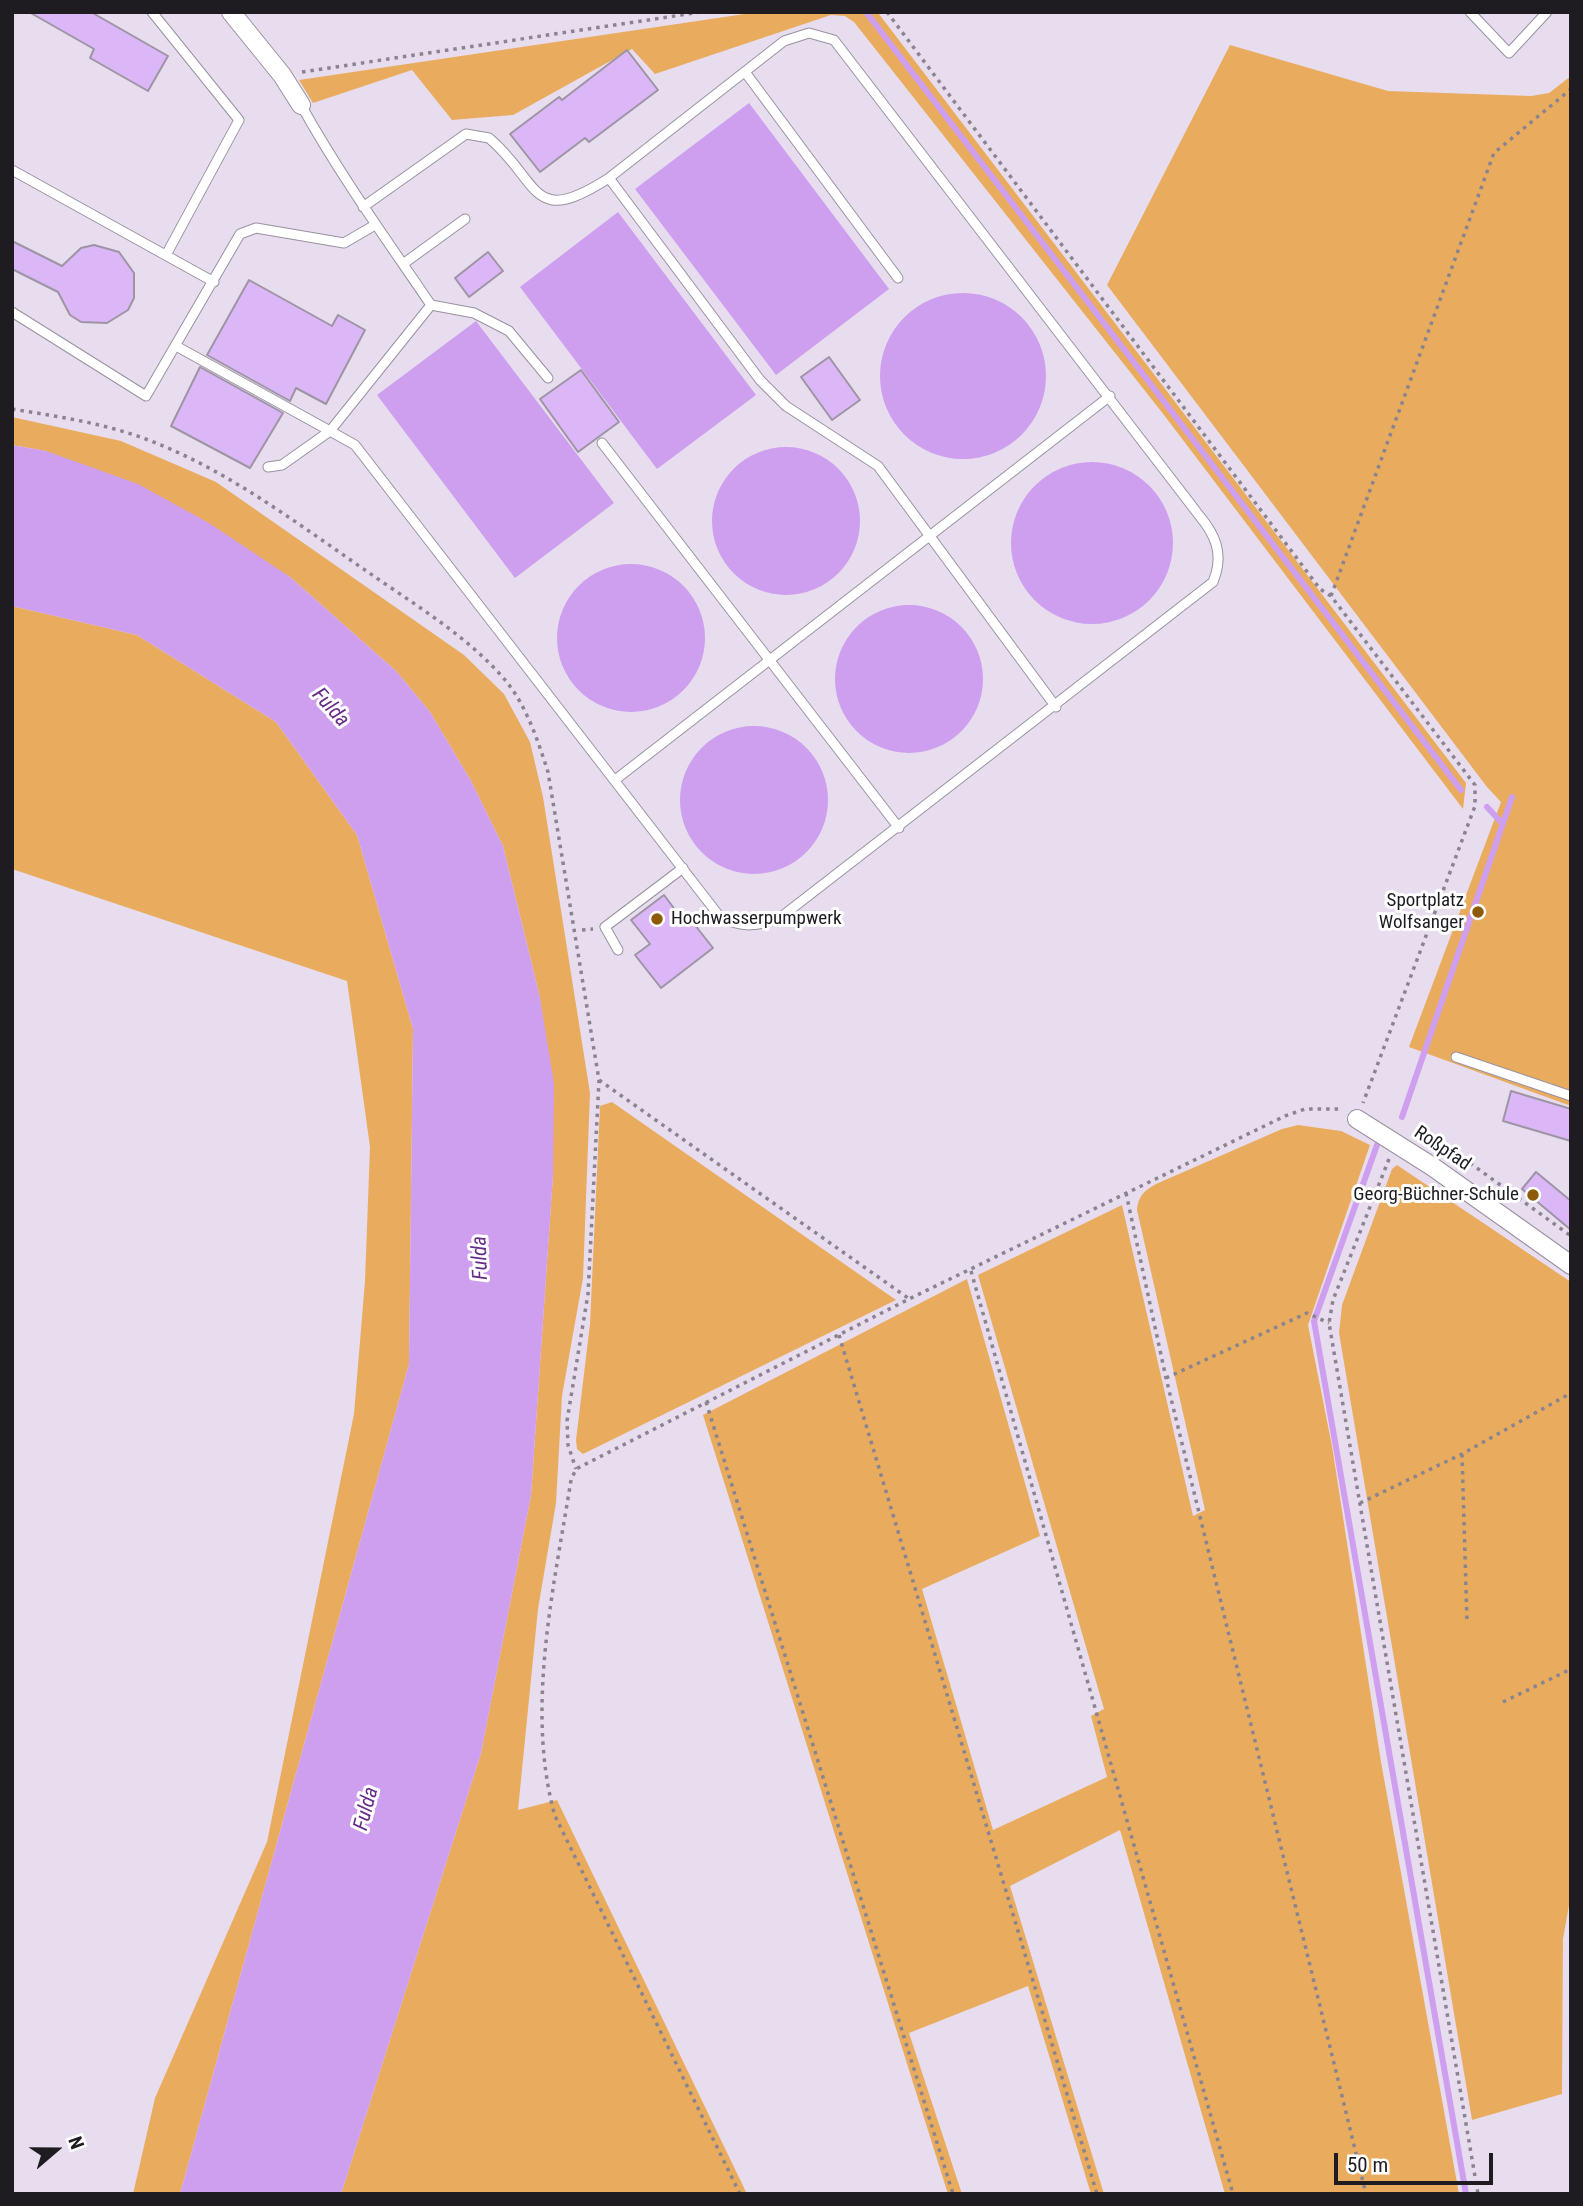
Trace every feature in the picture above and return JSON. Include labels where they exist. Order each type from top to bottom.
[{"type":"street","points":[[231,12],[282,75],[301,105]]},
{"type":"street","name":"Roßpfad","points":[[1357,1119],[1433,1167],[1571,1265]]},
{"type":"lane","points":[[152,12],[239,120],[166,255]]},
{"type":"lane","points":[[1470,12],[1510,53],[1548,12]]},
{"type":"lane","points":[[176,346],[355,445],[720,917],[736,925],[765,924],[781,917],[1201,594],[1213,582],[1219,567],[1218,549],[1212,533],[842,47],[821,35],[797,35],[784,41],[609,178],[578,198],[567,201],[543,197],[534,191],[489,138],[466,134],[363,207]]},
{"type":"lane","points":[[745,72],[898,278]]},
{"type":"lane","points":[[301,105],[363,207],[431,305],[474,313],[509,331],[548,378]]},
{"type":"lane","points":[[12,170],[214,282]]},
{"type":"lane","points":[[609,178],[760,380],[786,406],[878,466],[1056,706]]},
{"type":"lane","points":[[403,264],[465,219]]},
{"type":"lane","points":[[12,312],[146,396],[240,234],[256,228],[344,243],[375,225]]},
{"type":"lane","points":[[268,467],[282,465],[330,431],[431,305]]},
{"type":"lane","points":[[615,780],[1110,396]]},
{"type":"lane","points":[[602,443],[899,828]]},
{"type":"lane","points":[[618,950],[606,927],[683,868]]},
{"type":"lane","points":[[1456,1057],[1571,1096]]},
{"type":"path","points":[[282,75],[701,12]]},
{"type":"path","points":[[740,2194],[555,1816],[548,1792],[542,1723],[550,1611],[570,1480],[576,1469],[909,1299],[1305,1109],[1341,1109],[1357,1119],[1477,793],[1469,775],[1331,596],[1320,589],[887,12]]},
{"type":"path","points":[[1331,596],[1494,153],[1571,89]]},
{"type":"path","points":[[12,409],[86,421],[128,433],[196,461],[275,508],[424,611],[492,667],[508,684],[530,724],[548,772],[599,1080],[588,1294],[567,1421],[568,1445],[576,1469]]},
{"type":"path","points":[[599,1080],[909,1299]]},
{"type":"path","points":[[1396,1143],[1333,1300],[1329,1323],[1478,2194]]},
{"type":"path","points":[[1433,1167],[1463,1158],[1571,1236]]},
{"type":"path","points":[[1126,1193],[1166,1378],[1366,2194]]},
{"type":"path","points":[[971,1270],[1233,2194]]},
{"type":"path","points":[[1166,1378],[1307,1313],[1329,1323]]},
{"type":"path","points":[[838,1335],[1097,2194]]},
{"type":"path","points":[[1360,1503],[1462,1454],[1571,1393]]},
{"type":"path","points":[[706,1402],[953,2194]]},
{"type":"path","points":[[1462,1454],[1467,1622]]},
{"type":"path","points":[[1503,1702],[1571,1669]]},
{"type":"shaded area","points":[[758,12],[879,14],[1466,783],[1463,809],[1164,415],[854,22],[845,16],[831,15],[655,74],[632,49],[513,115],[452,120],[412,70],[313,103],[299,80]]},
{"type":"shaded area","points":[[1230,45],[1388,91],[1531,96],[1549,93],[1571,76],[1571,1106],[1409,1047],[1501,802],[1107,285]]},
{"type":"shaded area","points":[[12,417],[121,441],[216,482],[464,655],[504,694],[530,742],[543,797],[590,1093],[583,1278],[562,1396],[556,1503],[538,1609],[518,1810],[557,1800],[747,2194],[341,2194],[481,1753],[531,1495],[553,1175],[540,998],[503,846],[471,781],[430,712],[396,671],[290,577],[46,451],[12,445]]},
{"type":"shaded area","points":[[12,606],[137,635],[276,722],[357,835],[413,1029],[409,1364],[180,2194],[133,2194],[155,2098],[267,1842],[354,1414],[365,1281],[370,1147],[347,981],[12,869]]},
{"type":"shaded area","points":[[612,1102],[896,1300],[583,1454],[577,1449],[576,1440],[590,1324],[600,1106]]},
{"type":"shaded area","points":[[1298,1125],[1341,1131],[1370,1145],[1308,1325],[1332,1446],[1381,1762],[1459,2194],[1225,2194],[1120,1830],[1010,1886],[1104,2194],[1091,2194],[1028,1986],[909,2033],[962,2194],[948,2194],[703,1415],[967,1279],[1040,1536],[922,1589],[993,1830],[1107,1777],[1091,1716],[1104,1709],[978,1275],[1122,1205],[1193,1516],[1205,1510],[1137,1210],[1140,1197],[1156,1184],[1282,1129]]},
{"type":"shaded area","points":[[1397,1165],[1571,1282],[1571,1894],[1563,1939],[1562,2094],[1472,2120],[1339,1333],[1342,1305],[1392,1169]]},
{"type":"water","points":[[749,103],[889,289],[776,375],[635,189]]},
{"type":"water","points":[[618,212],[756,395],[657,469],[520,287]]},
{"type":"water","points":[[963,293],[995,299],[1022,317],[1040,344],[1046,376],[1040,408],[1022,435],[995,453],[963,459],[931,453],[904,435],[886,408],[880,376],[886,344],[904,317],[931,299]]},
{"type":"water","points":[[476,321],[614,503],[515,578],[377,395]]},
{"type":"water","name":"Fulda","points":[[12,445],[46,451],[138,484],[209,523],[290,577],[396,671],[430,712],[471,781],[503,846],[540,998],[554,1084],[553,1175],[531,1495],[481,1753],[341,2194],[180,2194],[409,1364],[413,1029],[357,835],[276,722],[137,635],[12,606]]},
{"type":"water","points":[[786,447],[814,453],[838,469],[854,493],[860,521],[854,549],[838,573],[814,589],[786,595],[758,589],[734,573],[718,549],[712,521],[718,493],[734,469],[758,453]]},
{"type":"water","points":[[1092,462],[1123,468],[1137,475],[1149,486],[1160,498],[1167,512],[1173,543],[1167,574],[1160,588],[1149,600],[1137,611],[1123,618],[1092,624],[1061,618],[1047,611],[1035,600],[1024,588],[1017,574],[1011,543],[1017,512],[1024,498],[1035,486],[1047,475],[1061,468]]},
{"type":"water","points":[[631,564],[659,570],[672,576],[683,586],[693,597],[699,610],[705,638],[699,666],[693,679],[683,690],[672,700],[659,706],[631,712],[603,706],[590,700],[579,690],[569,679],[563,666],[557,638],[563,610],[569,597],[579,586],[590,576],[603,570]]},
{"type":"water","points":[[909,605],[937,611],[950,617],[961,627],[971,638],[977,651],[983,679],[977,707],[971,720],[961,731],[950,741],[937,747],[909,753],[881,747],[868,741],[857,731],[847,720],[841,707],[835,679],[841,651],[847,638],[857,627],[868,617],[881,611]]},
{"type":"water","points":[[754,726],[782,732],[806,748],[822,772],[828,800],[822,828],[806,852],[782,868],[754,874],[726,868],[702,852],[686,828],[680,800],[686,772],[702,748],[726,732]]},
{"type":"building","points":[[29,12],[91,12],[168,56],[148,91],[90,58],[94,49]]},
{"type":"building","points":[[627,50],[658,90],[589,142],[585,138],[540,172],[510,134],[559,97],[562,100]]},
{"type":"building","points":[[12,241],[62,266],[81,248],[94,245],[119,252],[134,273],[134,298],[128,310],[107,323],[81,322],[70,315],[58,292],[12,269]]},
{"type":"building","points":[[488,252],[503,271],[469,297],[455,278]]},
{"type":"building","points":[[249,280],[332,326],[338,315],[365,330],[326,404],[296,388],[290,401],[207,355]]},
{"type":"building","points":[[829,357],[860,400],[832,420],[801,377]]},
{"type":"building","points":[[200,367],[283,413],[250,468],[171,426]]},
{"type":"building","points":[[581,370],[619,422],[578,452],[540,399]]},
{"type":"building","points":[[664,895],[682,919],[687,915],[713,948],[661,988],[635,955],[650,944],[631,920]]},
{"type":"building","points":[[1511,1091],[1571,1109],[1571,1141],[1503,1121]]},
{"type":"building","points":[[1536,1172],[1571,1201],[1571,1230],[1522,1189]]},
{"type":"waterway","points":[[866,12],[1461,790]]},
{"type":"waterway","points":[[1402,1117],[1512,797]]},
{"type":"waterway","points":[[1487,807],[1502,823]]},
{"type":"waterway","points":[[1377,1145],[1314,1321],[1466,2194]]},
{"type":"place","name":"Sportplatz Wolfsanger","points":[[1478,912]]},
{"type":"place","name":"Hochwasserpumpwerk","points":[[657,919]]},
{"type":"place","name":"Georg-Büchner-Schule","points":[[1533,1195]]}]
